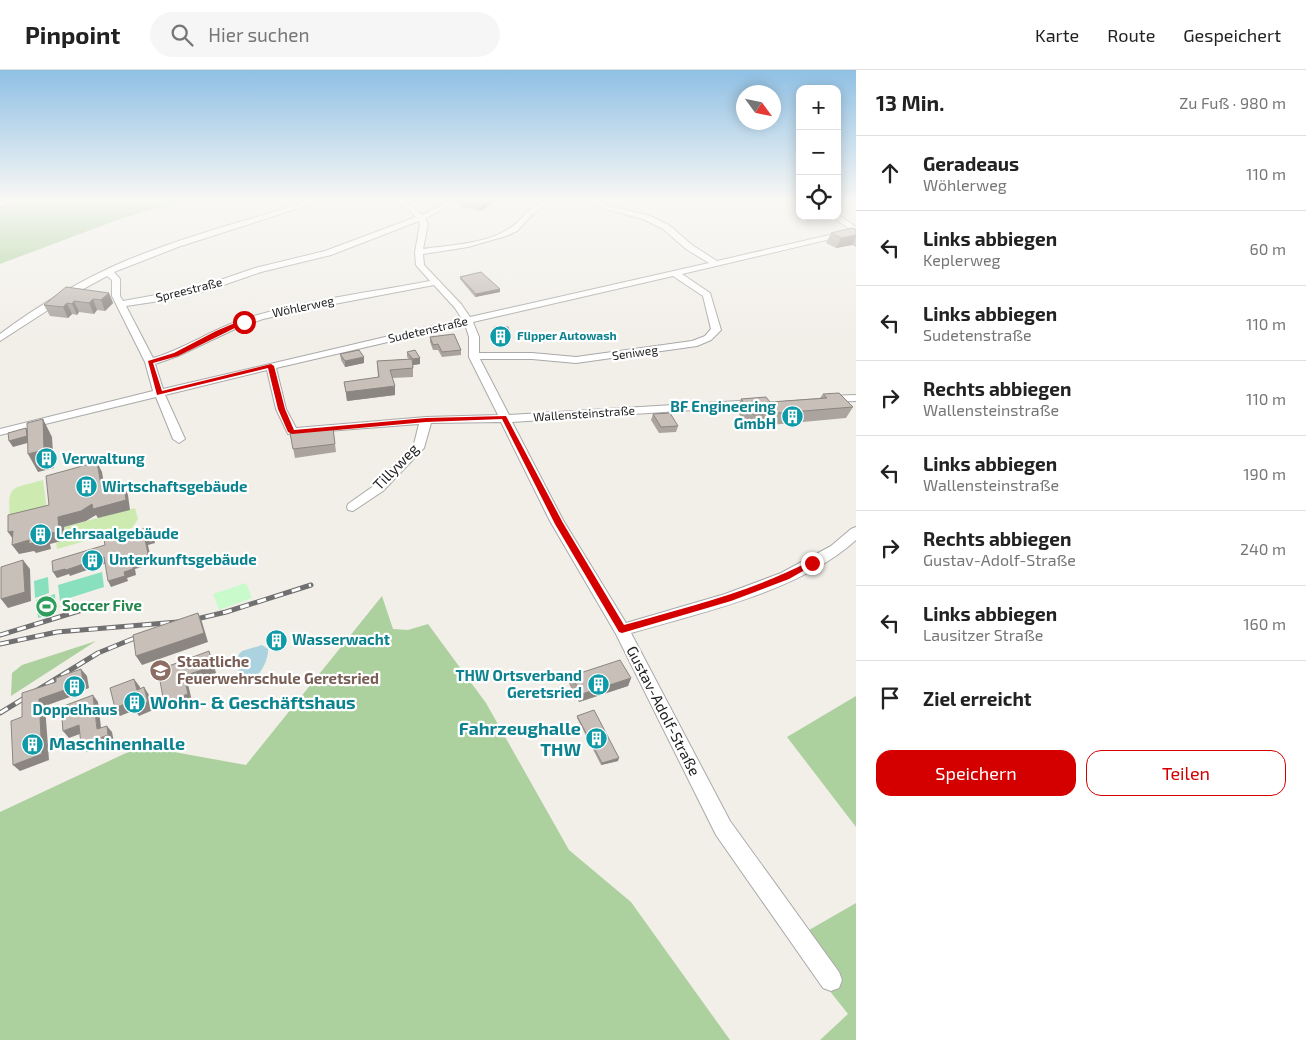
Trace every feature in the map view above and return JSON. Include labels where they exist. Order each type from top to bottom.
[{"type":"street","points":[[0,338],[52,303],[108,273],[176,245]]},
{"type":"street","name":"Spreestraße","points":[[120,304],[173,296],[211,287],[258,270],[328,253],[349,245]]},
{"type":"street","points":[[421,245],[419,252],[423,269],[458,306],[468,321]]},
{"type":"street","points":[[419,252],[453,245]]},
{"type":"street","points":[[687,245],[717,264]]},
{"type":"street","name":"Sudetenstraße","points":[[0,432],[271,366],[796,245]]},
{"type":"street","points":[[108,273],[116,278],[116,296],[150,362],[159,393],[179,439]]},
{"type":"street","name":"Seniweg","points":[[474,356],[532,356],[576,360],[694,344],[708,338],[716,330],[707,295],[675,273]]},
{"type":"street","name":"Wöhlerweg","points":[[150,362],[168,358],[226,328],[259,317],[308,305],[372,295],[435,282]]},
{"type":"street","name":"Gustav-Adolf-Straße","points":[[468,321],[474,337],[474,356],[504,417],[559,524],[622,630],[723,828],[831,980]]},
{"type":"street","name":"Wallensteinstraße","points":[[271,366],[281,409],[292,432],[426,420],[504,417],[538,418],[770,403]]},
{"type":"street","points":[[816,400],[856,398]]},
{"type":"street","name":"Tillyweg","points":[[353,507],[378,488],[420,445],[426,420]]},
{"type":"street","points":[[622,630],[728,599],[786,577],[836,550],[856,532]]},
{"type":"green space","points":[[0,245],[50,245],[0,264]]},
{"type":"green space","points":[[43,480],[47,510],[10,519],[9,499],[13,490]]},
{"type":"green space","points":[[135,508],[138,519],[132,528],[57,549],[56,543],[65,540],[64,527]]},
{"type":"green space","points":[[102,572],[104,587],[60,601],[58,585]]},
{"type":"green space","points":[[48,577],[49,593],[35,598],[34,581]]},
{"type":"green space","points":[[246,583],[252,598],[219,610],[213,594]]},
{"type":"green space","name":"Soccer Five","points":[[55,594],[56,612],[38,618],[36,600]]},
{"type":"green space","points":[[382,596],[393,629],[408,630],[428,624],[486,703],[569,850],[631,902],[730,1040],[0,1040],[0,812],[141,746],[246,765]]},
{"type":"green space","points":[[96,641],[11,696],[12,673],[22,665]]},
{"type":"green space","points":[[856,696],[856,827],[787,737]]},
{"type":"green space","points":[[856,903],[856,1040],[820,1040],[848,1014],[790,941]]},
{"type":"water","points":[[262,645],[268,649],[268,655],[258,675],[246,684],[240,686],[233,685],[239,670],[237,660],[239,654],[242,651]]},
{"type":"building","points":[[481,272],[500,289],[476,294],[460,277]]},
{"type":"building","points":[[66,287],[109,293],[101,300],[93,299],[89,303],[74,301],[72,304],[67,303],[63,307],[44,305]]},
{"type":"building","points":[[494,327],[508,327],[511,335],[494,336]]},
{"type":"building","points":[[454,334],[461,350],[442,352],[438,344],[433,345],[430,337]]},
{"type":"building","points":[[359,350],[364,357],[345,361],[340,354]]},
{"type":"building","points":[[415,350],[420,358],[413,359],[407,352]]},
{"type":"building","points":[[412,359],[413,368],[390,370],[395,386],[346,392],[344,382],[379,377],[377,361]]},
{"type":"building","points":[[839,393],[853,407],[754,415],[741,399],[766,397],[770,402],[827,398],[823,394]]},
{"type":"building","points":[[670,413],[678,426],[661,427],[653,414]]},
{"type":"building","points":[[43,419],[44,450],[28,454],[27,423]]},
{"type":"building","points":[[26,428],[27,436],[9,441],[8,433]]},
{"type":"building","points":[[333,428],[335,444],[293,449],[290,433]]},
{"type":"building","points":[[97,462],[102,491],[124,485],[126,500],[93,509],[92,504],[81,511],[58,517],[59,531],[44,535],[44,539],[29,544],[29,540],[12,545],[13,531],[8,532],[8,515],[49,505],[46,476]]},
{"type":"building","points":[[150,527],[152,537],[145,539],[149,559],[132,564],[133,569],[124,572],[125,576],[108,581],[104,557],[66,570],[53,572],[52,561],[105,545],[104,540]]},
{"type":"building","points":[[23,560],[25,592],[1,599],[1,567]]},
{"type":"building","points":[[198,613],[204,633],[136,656],[133,635]]},
{"type":"building","points":[[279,632],[282,639],[271,643],[268,636]]},
{"type":"building","points":[[209,651],[213,666],[184,676],[188,694],[164,703],[158,670]]},
{"type":"building","points":[[620,660],[631,678],[582,694],[571,676]]},
{"type":"building","points":[[81,669],[83,681],[79,682],[79,685],[39,699],[42,754],[13,765],[11,721],[22,717],[22,693],[56,682],[56,678]]},
{"type":"building","points":[[134,679],[137,690],[144,687],[148,702],[133,708],[132,701],[115,708],[110,688]]},
{"type":"building","points":[[93,695],[97,729],[107,726],[108,735],[81,745],[79,725],[63,731],[61,707]]},
{"type":"building","name":"Fahrzeughalle THW","points":[[594,710],[619,758],[602,763],[577,716]]},
{"type":"railway","points":[[188,621],[226,612],[311,585]]},
{"type":"railway","points":[[0,635],[92,607]]},
{"type":"railway","points":[[0,644],[57,632],[178,622]]},
{"type":"railway","points":[[0,713],[98,653],[147,633]]},
{"type":"place","name":"Flipper Autowash","points":[[501,336]]},
{"type":"place","name":"BF Engineering GmbH","points":[[792,416]]},
{"type":"place","name":"Verwaltung","points":[[46,459]]},
{"type":"place","name":"Wirtschaftsgebäude","points":[[86,487]]},
{"type":"place","name":"Lehrsaalgebäude","points":[[40,534]]},
{"type":"place","name":"Unterkunftsgebäude","points":[[93,560]]},
{"type":"place","name":"Soccer Five","points":[[46,606]]},
{"type":"place","name":"Wasserwacht","points":[[276,640]]},
{"type":"place","name":"Staatliche Feuerwehrschule Geretsried","points":[[161,671]]},
{"type":"place","name":"THW Ortsverband Geretsried","points":[[598,685]]},
{"type":"place","name":"Doppelhaus","points":[[75,687]]},
{"type":"place","name":"Wohn- & Geschäftshaus","points":[[134,703]]},
{"type":"place","name":"Fahrzeughalle THW","points":[[597,739]]},
{"type":"place","name":"Maschinenhalle","points":[[33,744]]},
{"type":"route","points":[[244,322],[226,328],[168,358],[150,362],[159,393],[271,366],[281,409],[292,432],[426,420],[504,417],[559,524],[622,630],[728,599],[786,577],[812,563]]}]
